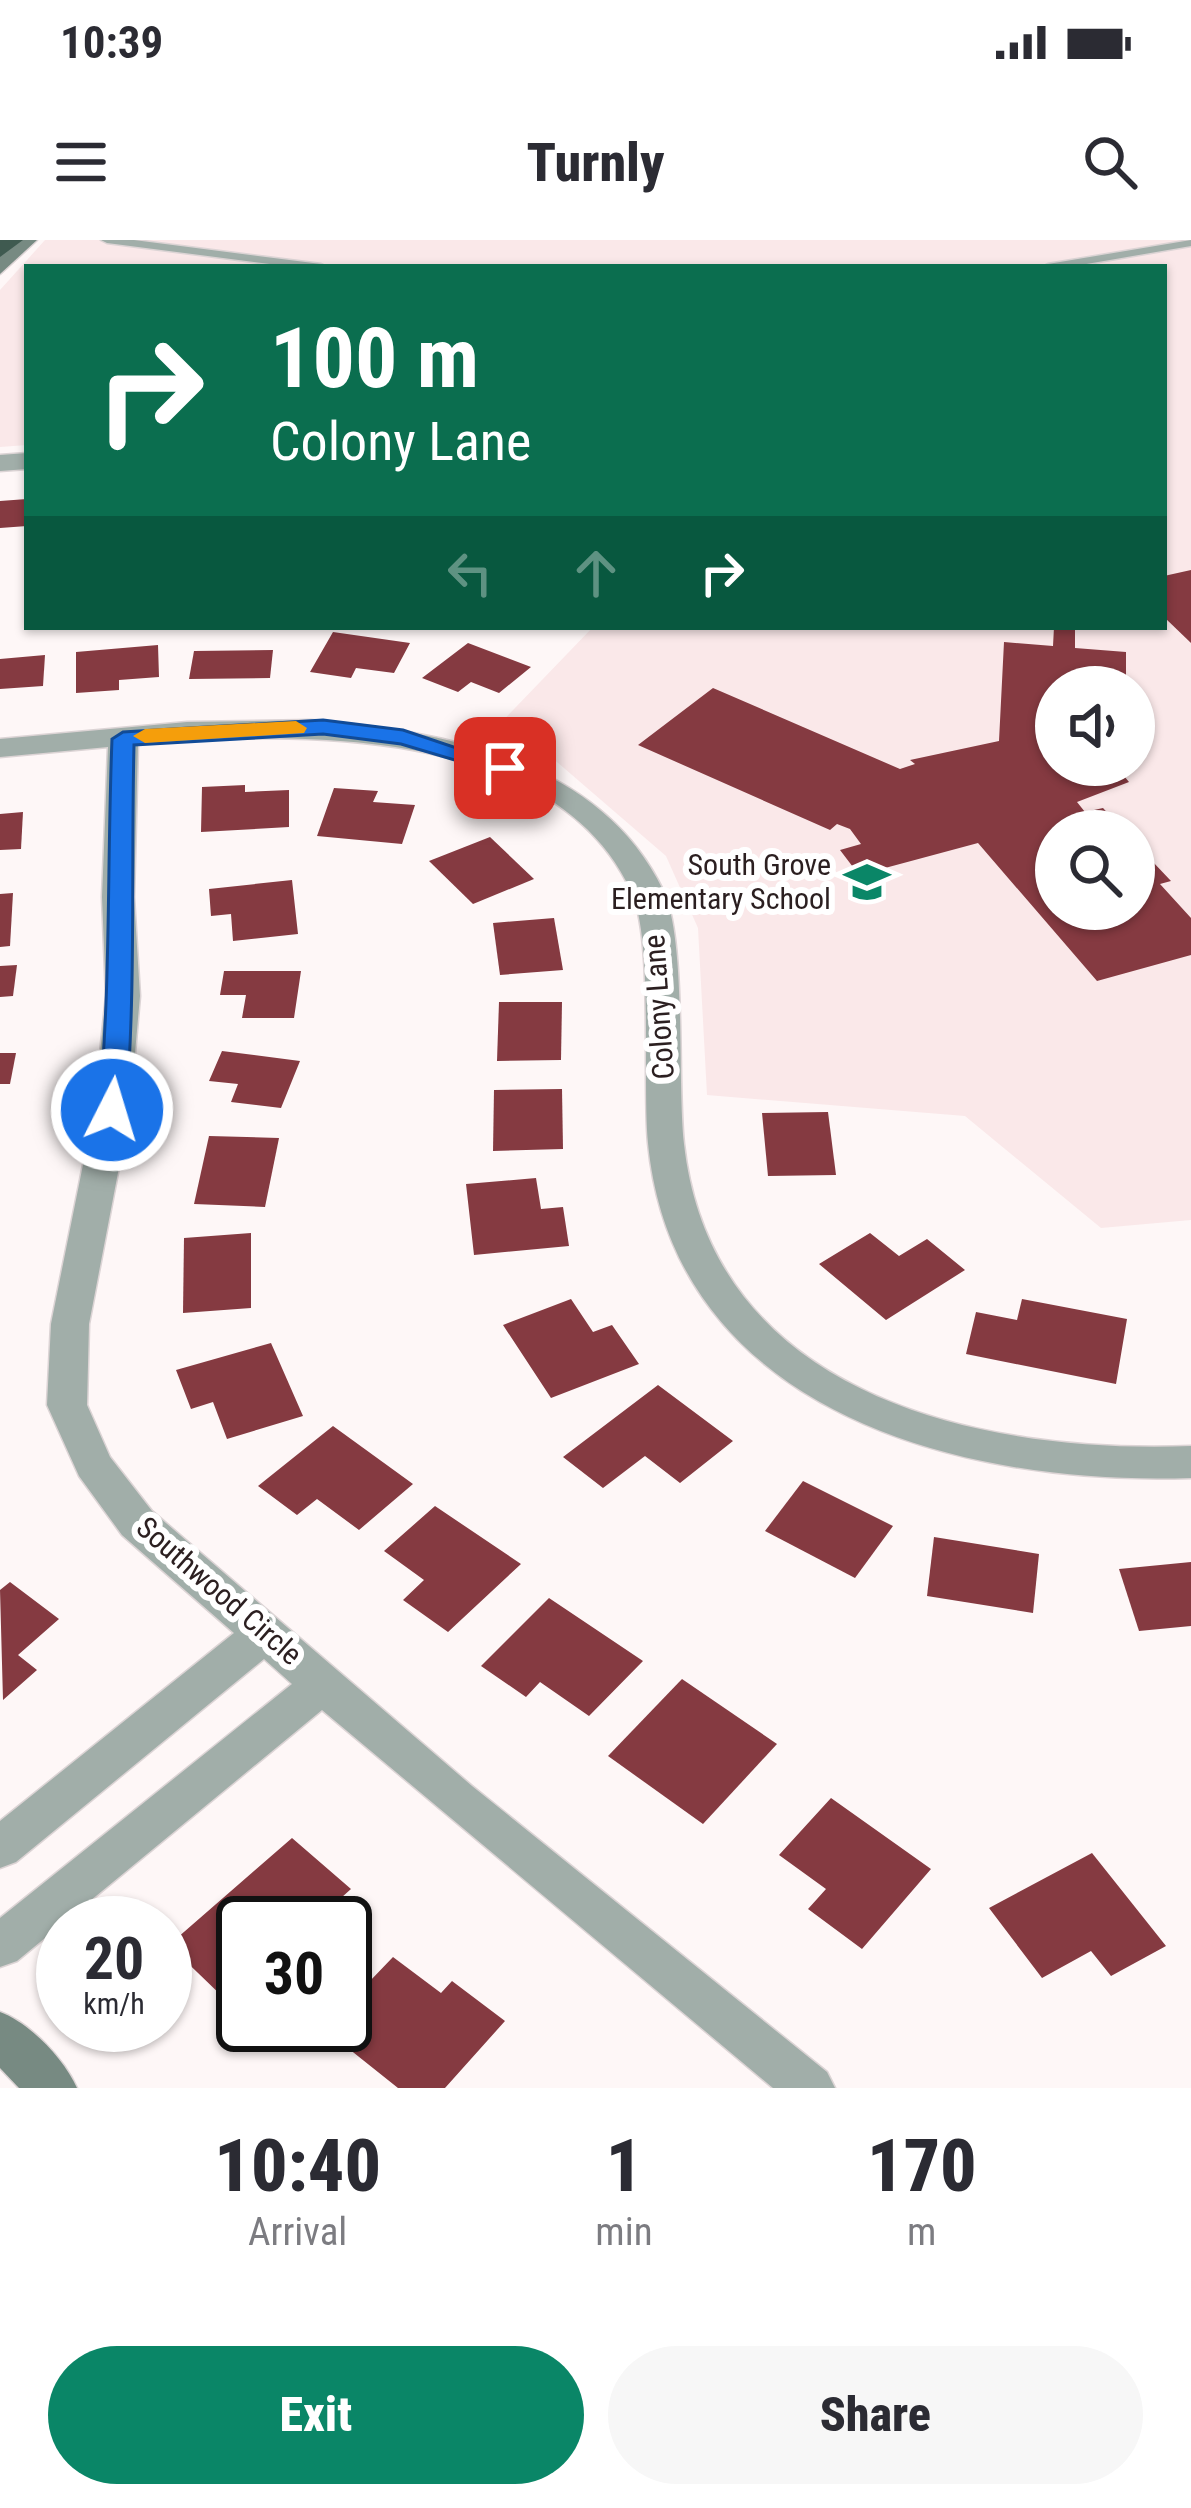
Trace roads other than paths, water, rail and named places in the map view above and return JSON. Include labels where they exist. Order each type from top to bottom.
[{"type":"highway","points":[[0,250],[12,240]]},
{"type":"main road","points":[[0,266],[26,240]]},
{"type":"street","name":"Colony Lane","points":[[0,748],[323,727],[403,737],[540,781],[623,852],[651,898],[663,1015],[667,1160],[678,1212],[701,1264],[746,1327],[789,1365],[864,1409],[968,1448],[1088,1465],[1191,1462]]},
{"type":"street","name":"Southwood Circle","points":[[123,739],[118,897],[123,996],[112,1110],[70,1324],[67,1405],[93,1465],[137,1523],[456,1800],[810,2088]]},
{"type":"street","points":[[0,1848],[266,1632]]},
{"type":"street","points":[[0,1946],[324,1683]]},
{"type":"lane","points":[[107,240],[297,264]]},
{"type":"lane","points":[[1067,264],[1191,244]]},
{"type":"place","name":"South Grove Elementary School","points":[[867,882]]}]
